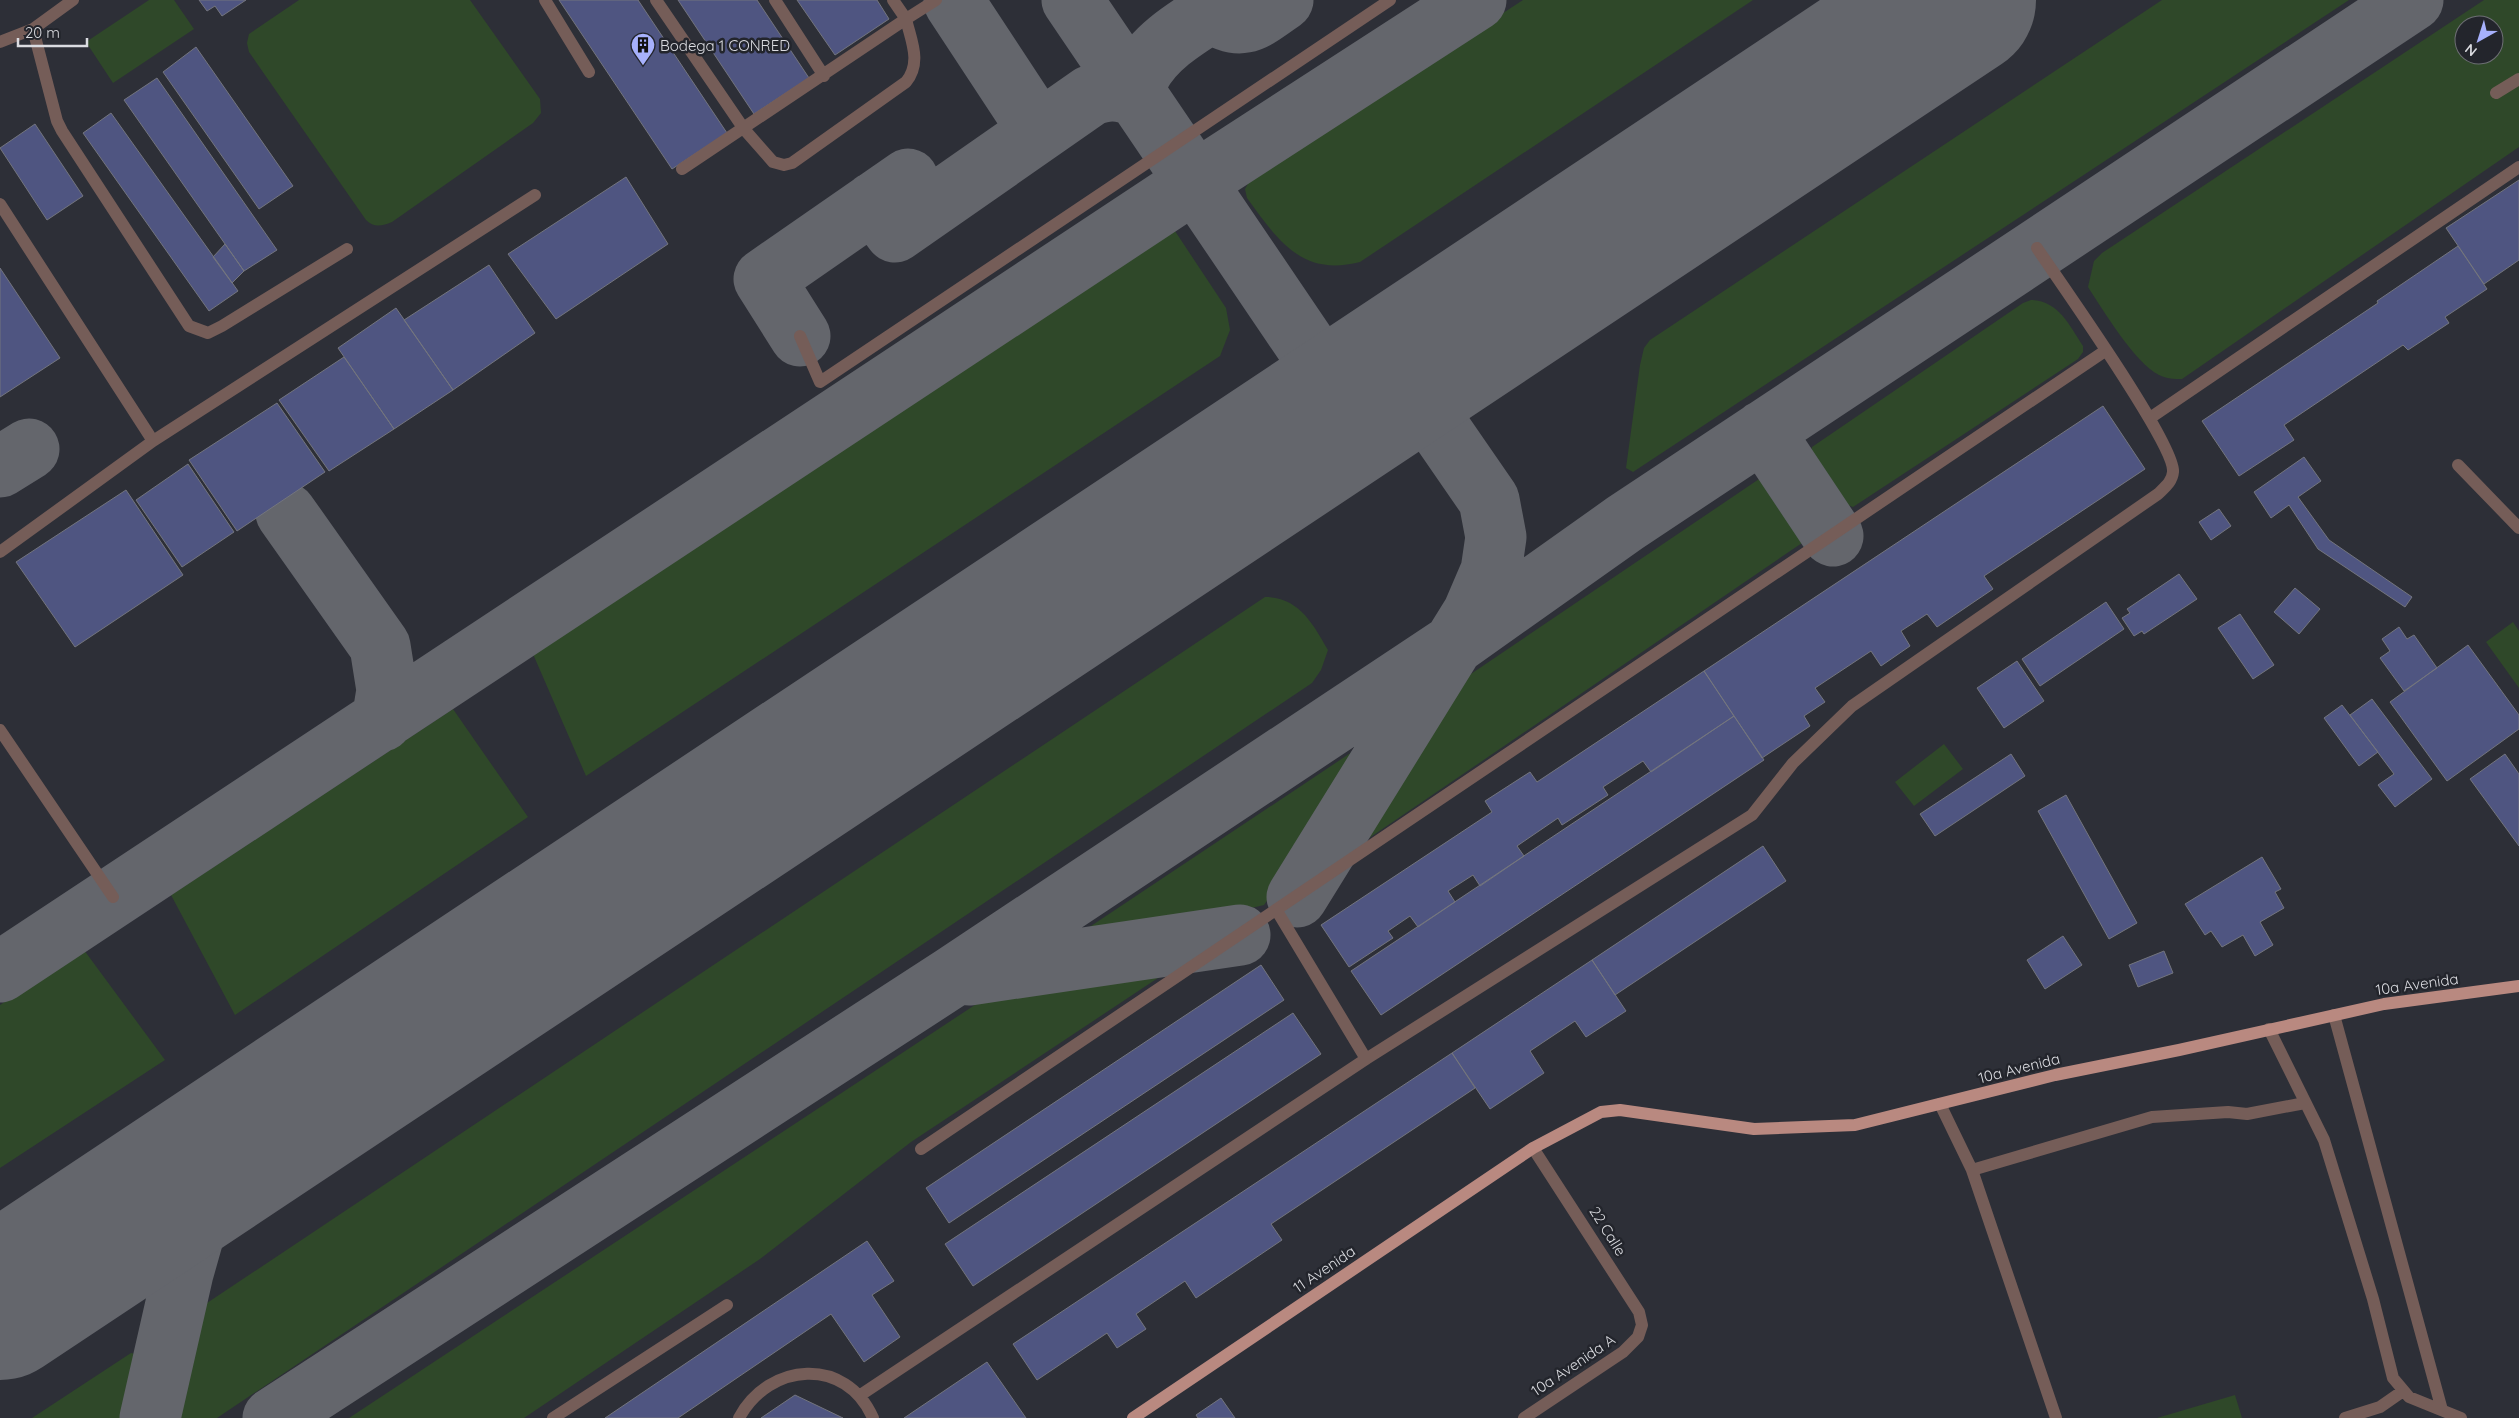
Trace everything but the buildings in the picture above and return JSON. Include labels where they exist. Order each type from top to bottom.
[{"type":"main road","name":"10a Avenida","points":[[1533,1148],[1601,1112],[1620,1110],[1754,1129],[1855,1125],[2055,1075],[2384,1004],[2519,986]]},
{"type":"main road","name":"11 Avenida","points":[[1141,1416],[1533,1148]]},
{"type":"street","points":[[0,42],[33,29],[73,0]]},
{"type":"street","points":[[545,0],[589,72]]},
{"type":"street","points":[[656,0],[744,129],[773,162],[784,165],[792,163],[906,82],[912,74],[916,63],[906,19],[893,0]]},
{"type":"street","points":[[775,0],[824,76]]},
{"type":"street","points":[[682,169],[936,0]]},
{"type":"street","points":[[800,336],[820,382],[1390,0]]},
{"type":"street","points":[[33,29],[57,121],[62,131],[189,326],[208,332],[222,326],[347,249]]},
{"type":"street","points":[[2496,93],[2519,79]]},
{"type":"street","points":[[2150,418],[2519,167]]},
{"type":"street","points":[[0,552],[153,441],[534,195]]},
{"type":"street","points":[[0,204],[153,441]]},
{"type":"street","points":[[859,1396],[1366,1059],[1752,815],[1793,763],[1852,706],[2158,494],[2170,482],[2173,471],[2168,454],[2150,418],[2037,248]]},
{"type":"street","points":[[921,1149],[1277,911],[2105,351]]},
{"type":"street","points":[[2458,465],[2519,528]]},
{"type":"street","points":[[0,730],[113,898]]},
{"type":"street","points":[[1277,911],[1366,1059]]},
{"type":"street","points":[[2334,1015],[2442,1410]]},
{"type":"street","points":[[2269,1029],[2324,1140],[2373,1299],[2393,1378],[2409,1397],[2462,1418]]},
{"type":"street","points":[[1972,1170],[2152,1117],[2228,1112],[2247,1114],[2306,1103]]},
{"type":"street","points":[[1940,1104],[1972,1170],[2056,1418]]},
{"type":"street","name":"22 Calle","points":[[1533,1148],[1639,1312],[1642,1325],[1638,1337]]},
{"type":"street","points":[[553,1418],[727,1305]]},
{"type":"street","name":"10a Avenida A","points":[[1524,1418],[1539,1414],[1623,1352],[1638,1337]]},
{"type":"street","points":[[739,1418],[751,1399],[770,1383],[784,1377],[800,1374],[832,1378],[859,1396],[873,1418]]},
{"type":"street","points":[[2345,1418],[2380,1408],[2403,1391]]},
{"type":"green space","points":[[149,0],[174,0],[194,29],[113,83],[86,42]]},
{"type":"green space","points":[[299,0],[470,0],[540,99],[541,113],[533,123],[392,222],[381,225],[372,224],[366,220],[249,52],[247,43],[249,34]]},
{"type":"green space","points":[[1523,0],[1753,0],[1360,262],[1339,265],[1322,264],[1306,259],[1281,241],[1247,198],[1245,189],[1252,177]]},
{"type":"green space","points":[[2162,0],[2349,0],[1633,472],[1626,468],[1640,365],[1644,348],[1650,340]]},
{"type":"green space","points":[[2484,0],[2519,0],[2519,147],[2182,379],[2168,378],[2150,369],[2120,335],[2088,287],[2094,261],[2102,253],[2454,20],[2454,65],[2504,65],[2504,15],[2461,15]]},
{"type":"green space","points":[[1171,225],[1226,308],[1230,330],[1220,356],[586,776],[533,654]]},
{"type":"green space","points":[[2031,300],[2041,301],[2056,309],[2068,322],[2083,346],[2083,352],[2078,359],[1853,507],[1835,500],[1810,462],[1812,447],[2023,303]]},
{"type":"green space","points":[[1765,475],[1777,479],[1806,522],[1802,543],[1353,849],[1348,849],[1347,844],[1456,684]]},
{"type":"green space","points":[[1265,597],[1277,598],[1296,607],[1317,631],[1328,650],[1321,670],[1312,683],[217,1418],[174,1418],[198,1309]]},
{"type":"green space","points":[[2513,622],[2519,631],[2519,688],[2486,642]]},
{"type":"green space","points":[[453,709],[528,817],[235,1015],[171,895]]},
{"type":"green space","points":[[1370,740],[1374,741],[1376,745],[1373,751],[1264,905],[1089,947],[1081,948],[1076,944],[1075,938],[1079,934]]},
{"type":"green space","points":[[1944,744],[1963,769],[1914,806],[1895,782]]},
{"type":"green space","points":[[84,950],[165,1060],[0,1168],[0,1005]]},
{"type":"green space","points":[[1188,958],[911,1142],[760,1259],[524,1418],[349,1418],[993,993],[1011,986]]},
{"type":"green space","points":[[131,1353],[140,1355],[127,1418],[32,1418]]},
{"type":"green space","points":[[2235,1395],[2242,1418],[2157,1418]]},
{"type":"taxiway","points":[[1072,0],[1314,357],[1323,393],[1322,424]]},
{"type":"taxiway","points":[[873,203],[895,232],[1090,96],[1113,91],[1137,96],[1138,79],[1156,53],[1179,33],[1230,0]]},
{"type":"taxiway","points":[[1211,12],[1222,19],[1240,23],[1256,18],[1283,0]]},
{"type":"taxiway","points":[[0,972],[1195,182],[1476,0]]},
{"type":"taxiway","points":[[273,1418],[952,977],[1457,642],[1625,523],[2413,0]]},
{"type":"taxiway","points":[[954,2],[1029,116],[1031,125],[1026,140]]},
{"type":"taxiway","points":[[800,336],[764,279],[908,179]]},
{"type":"taxiway","points":[[1433,350],[1428,382],[1432,408],[1440,429]]},
{"type":"taxiway","points":[[1297,897],[1473,613],[1491,571],[1496,537],[1489,500],[1440,429],[1422,414],[1397,398],[1346,378],[1314,357]]},
{"type":"taxiway","points":[[1763,431],[1833,536]]},
{"type":"taxiway","points":[[0,467],[29,449]]},
{"type":"taxiway","points":[[286,513],[380,646],[387,690],[382,721]]},
{"type":"taxiway","points":[[969,975],[1240,935]]},
{"type":"taxiway","points":[[150,1418],[183,1273],[215,1160]]},
{"type":"taxiway","points":[[129,1218],[151,1226],[166,1235],[176,1250],[183,1273]]},
{"type":"taxiway","points":[[0,1301],[7,1299]]},
{"type":"runway","points":[[0,1303],[1959,0]]},
{"type":"place","name":"Bodega 1 CONRED","points":[[643,66]]}]
